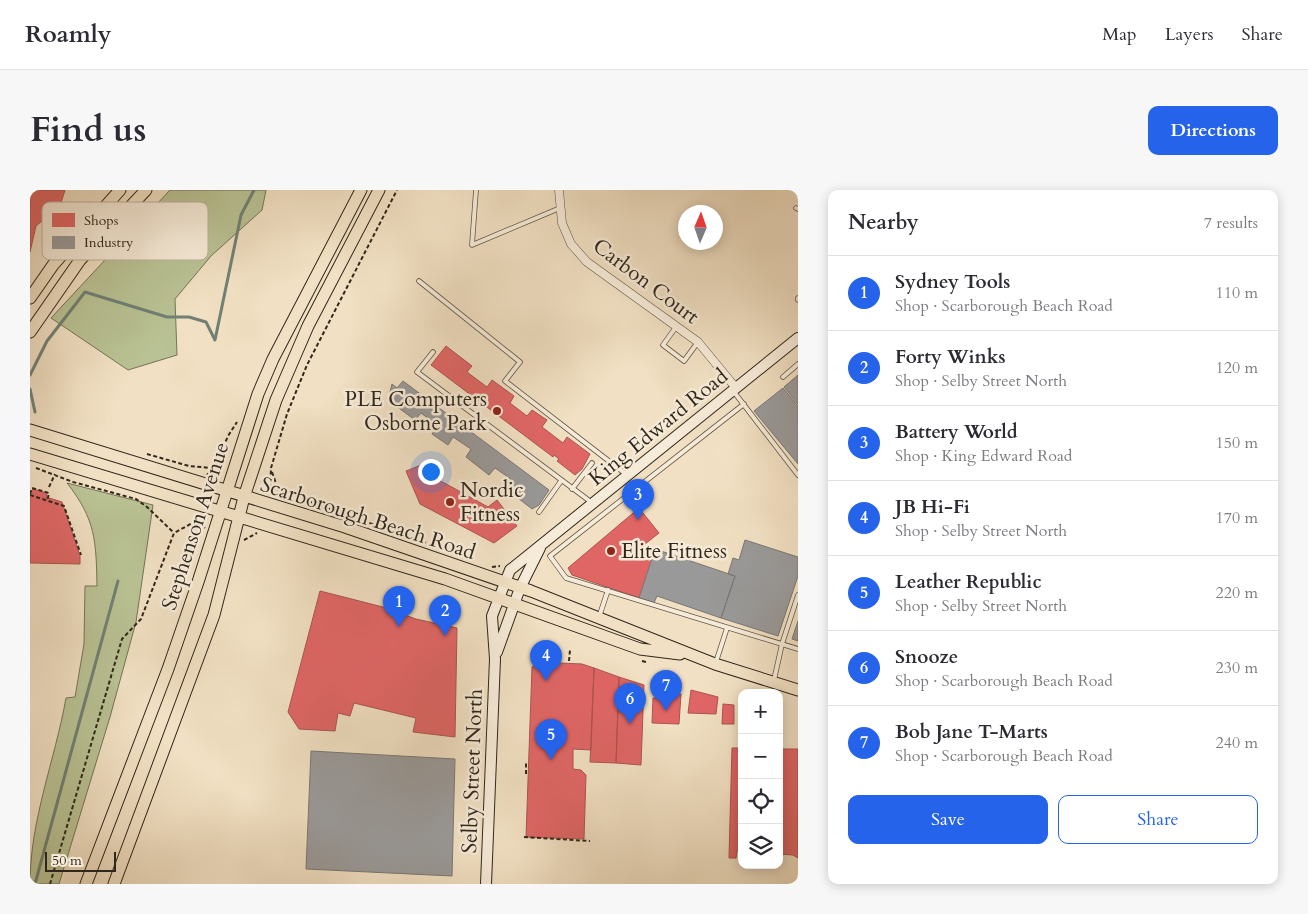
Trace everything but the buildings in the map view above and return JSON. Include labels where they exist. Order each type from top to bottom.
[{"type":"main road","points":[[109,202],[120,190]]},
{"type":"main road","points":[[135,202],[146,190]]},
{"type":"main road","name":"Stephenson Avenue","points":[[86,884],[168,669],[258,394],[273,359],[361,190]]},
{"type":"main road","name":"Stephenson Avenue","points":[[114,884],[214,615],[244,497],[276,400],[308,326],[379,190]]},
{"type":"main road","points":[[30,298],[57,260]]},
{"type":"main road","points":[[31,330],[80,260]]},
{"type":"main road","name":"King Edward Road","points":[[498,599],[510,570],[798,338]]},
{"type":"main road","name":"Scarborough Beach Road","points":[[30,430],[344,527],[520,588],[715,664],[798,690]]},
{"type":"main road","name":"Scarborough Beach Road","points":[[30,454],[446,579],[640,649],[689,654]]},
{"type":"main road","name":"King Edward Road","points":[[513,604],[542,545]]},
{"type":"main road","name":"Selby Street North","points":[[486,884],[495,659],[492,616],[498,599]]},
{"type":"main road","name":"Selby Street North","points":[[495,659],[513,604]]},
{"type":"street","name":"Carbon Court","points":[[560,190],[562,223],[571,244],[587,262],[698,342],[734,389]]},
{"type":"lane","points":[[476,190],[472,245],[560,208]]},
{"type":"lane","points":[[419,281],[520,362],[505,381],[628,476]]},
{"type":"lane","points":[[676,327],[663,345],[684,361],[698,342]]},
{"type":"lane","points":[[433,352],[417,372],[593,504]]},
{"type":"lane","points":[[783,377],[798,364]]},
{"type":"lane","points":[[734,389],[798,475]]},
{"type":"lane","points":[[744,404],[550,556],[566,578],[798,650]]},
{"type":"lane","points":[[572,489],[592,463]]},
{"type":"lane","points":[[539,512],[561,481]]},
{"type":"lane","points":[[599,618],[608,590]]},
{"type":"lane","points":[[774,682],[782,644],[798,595]]},
{"type":"lane","points":[[715,664],[727,628]]},
{"type":"path","points":[[397,190],[307,365],[277,441],[270,468],[270,484],[279,491],[428,544]]},
{"type":"path","points":[[36,468],[72,482],[136,499],[148,507],[174,534]]},
{"type":"path","points":[[270,468],[279,491]]},
{"type":"path","points":[[49,487],[55,474]]},
{"type":"path","points":[[47,501],[50,493],[32,488],[30,495],[47,501],[64,506],[81,555]]},
{"type":"path","points":[[50,884],[122,638],[141,619],[174,534],[198,520]]},
{"type":"path","points":[[492,567],[500,566]]},
{"type":"path","points":[[569,661],[570,650]]},
{"type":"path","points":[[642,661],[646,662]]},
{"type":"path","points":[[526,761],[526,774]]},
{"type":"path","points":[[524,837],[590,841]]},
{"type":"green space","points":[[170,190],[266,190],[262,210],[208,260],[208,202],[159,202]]},
{"type":"green space","points":[[105,260],[208,260],[175,299],[177,355],[128,370],[51,318]]},
{"type":"green space","points":[[67,483],[153,505],[136,622],[110,717],[59,884],[30,884],[31,860],[38,813],[66,698],[75,697],[84,644],[85,586],[97,586],[95,543],[89,520],[77,496]]},
{"type":"waterway","points":[[30,375],[47,341],[85,292],[167,317],[189,317],[206,322],[215,340],[241,215],[254,190]]},
{"type":"waterway","points":[[30,389],[35,412]]},
{"type":"waterway","points":[[35,884],[118,581]]},
{"type":"place","name":"PLE Computers Osborne Park","points":[[497,411]]},
{"type":"place","name":"Nordic Fitness","points":[[450,502]]},
{"type":"place","name":"Battery World","points":[[638,520]]},
{"type":"place","name":"Elite Fitness","points":[[611,551]]},
{"type":"place","name":"Sydney Tools","points":[[399,627]]},
{"type":"place","name":"Forty Winks","points":[[445,636]]},
{"type":"place","name":"JB Hi-Fi","points":[[546,681]]},
{"type":"place","name":"Bob Jane T-Marts","points":[[666,711]]},
{"type":"place","name":"Snooze","points":[[630,724]]},
{"type":"place","name":"Leather Republic","points":[[551,760]]}]
